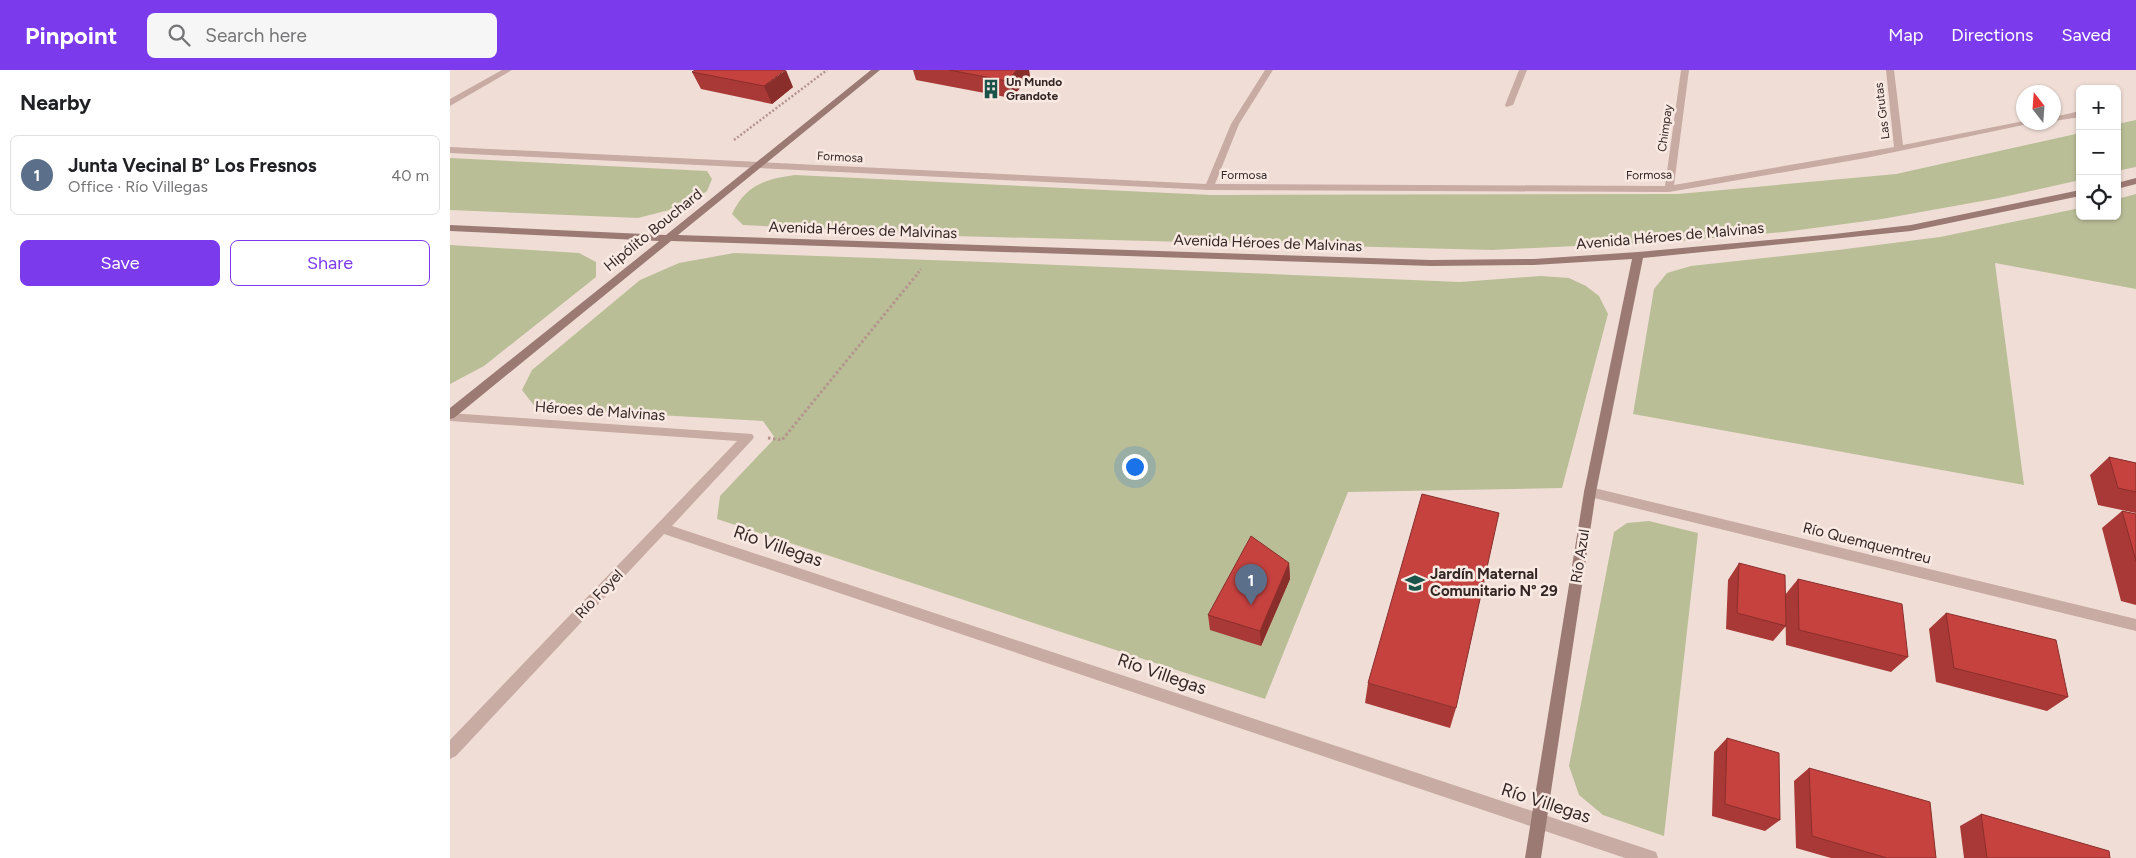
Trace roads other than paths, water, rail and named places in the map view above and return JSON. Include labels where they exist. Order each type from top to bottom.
[{"type":"main road","name":"Hipólito Bouchard","points":[[450,416],[666,238],[876,70]]},
{"type":"main road","points":[[2121,185],[2136,181]]},
{"type":"main road","name":"Avenida Héroes de Malvinas","points":[[450,228],[666,238],[1431,263],[1534,262],[1638,256],[1910,228],[2076,194]]},
{"type":"main road","name":"Río Azul","points":[[1533,858],[1590,492],[1638,256]]},
{"type":"street","points":[[450,103],[508,70]]},
{"type":"street","points":[[1209,187],[1235,124],[1269,70]]},
{"type":"street","points":[[1509,105],[1523,70]]},
{"type":"street","name":"Chimpay","points":[[1669,189],[1685,70]]},
{"type":"street","name":"Las Grutas","points":[[1890,70],[1899,148]]},
{"type":"street","points":[[2061,118],[2076,115]]},
{"type":"street","name":"Formosa","points":[[450,150],[1209,187],[1669,189],[2016,125]]},
{"type":"street","name":"Héroes de Malvinas","points":[[450,416],[748,437]]},
{"type":"street","name":"Río Foyel","points":[[450,750],[748,437]]},
{"type":"street","name":"Río Quemquemtreu","points":[[1590,492],[2136,625]]},
{"type":"street","name":"Río Villegas","points":[[662,528],[1650,858]]},
{"type":"place","name":"Un Mundo Grandote","points":[[991,89]]},
{"type":"place","name":"Jardín Maternal Comunitario N° 29","points":[[1415,583]]},
{"type":"place","name":"Junta Vecinal B° Los Fresnos","points":[[1251,605]]}]
